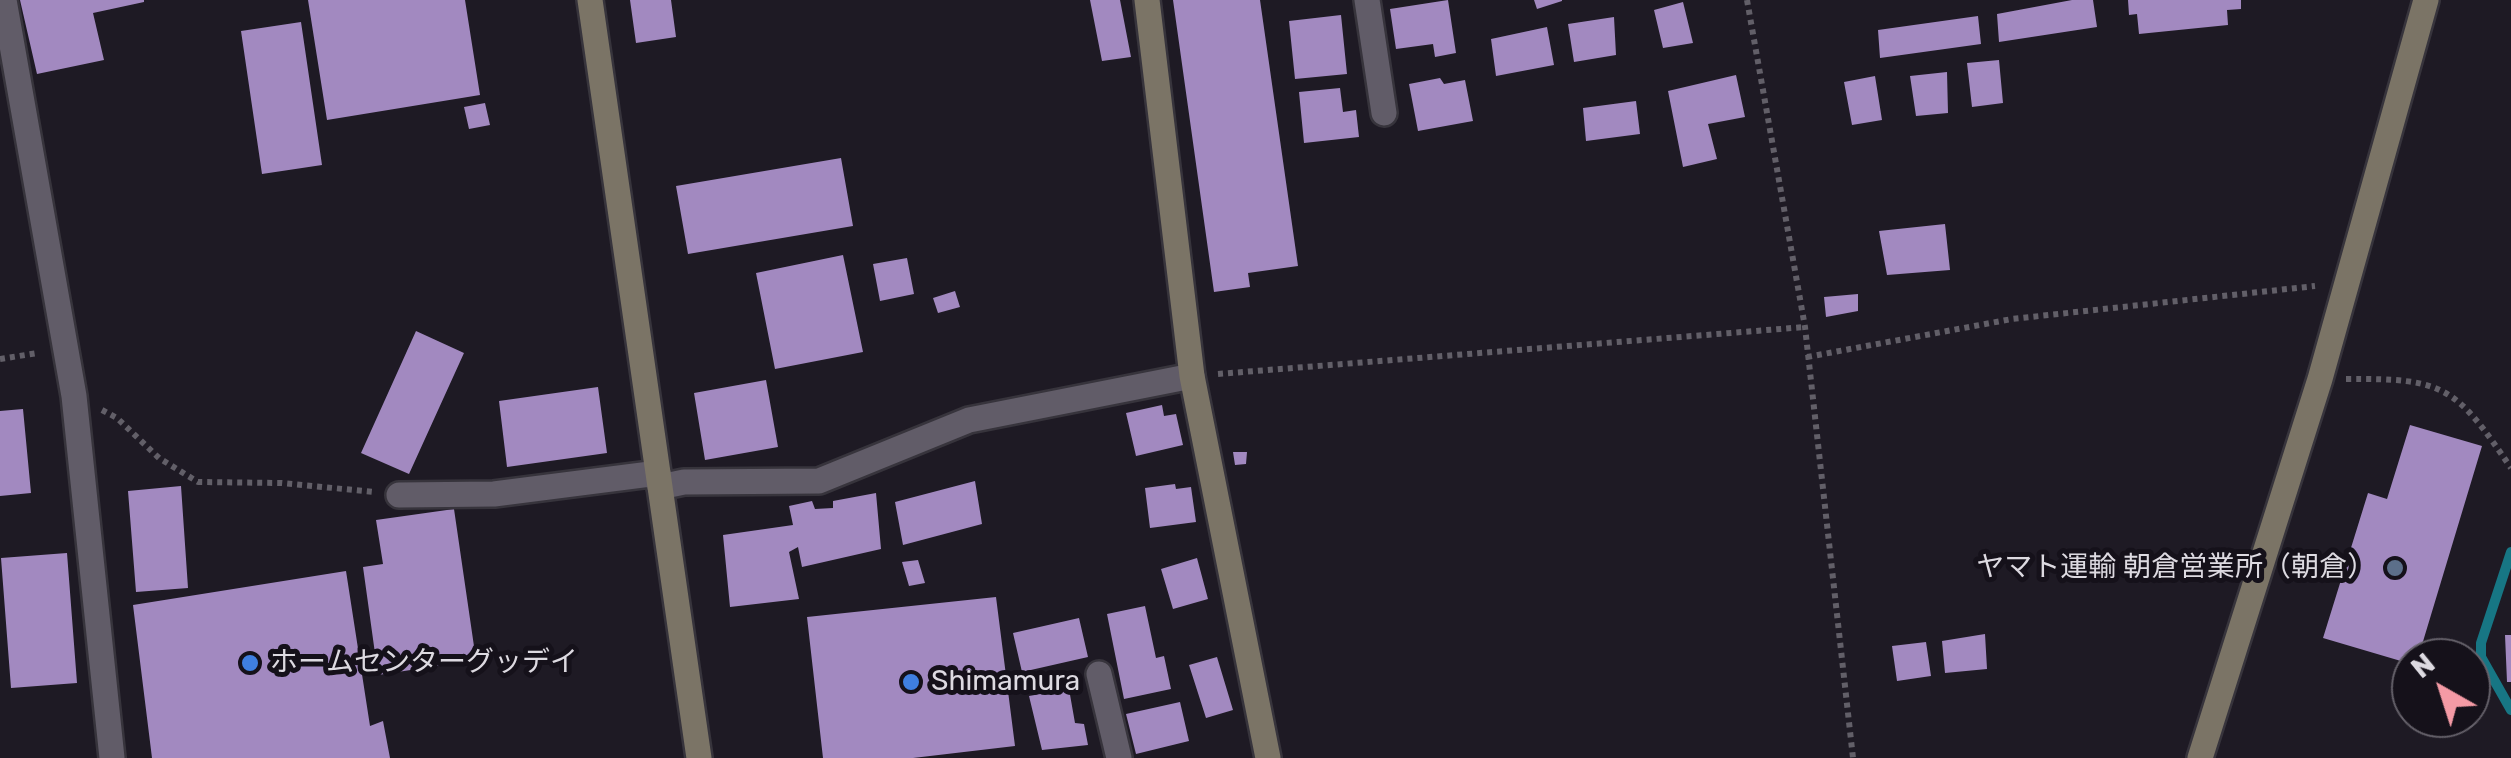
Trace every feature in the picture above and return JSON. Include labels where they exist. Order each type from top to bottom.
[{"type":"street","points":[[4,0],[74,396],[112,758]]},
{"type":"street","points":[[590,0],[699,758]]},
{"type":"street","points":[[1146,0],[1192,376],[1268,758]]},
{"type":"street","points":[[1367,0],[1384,113]]},
{"type":"street","points":[[2200,758],[2320,379],[2426,0]]},
{"type":"street","points":[[400,495],[494,494],[659,480],[820,481],[968,420],[1192,376]]},
{"type":"street","points":[[1099,674],[1119,758]]},
{"type":"path","points":[[1747,0],[1804,328],[1853,758]]},
{"type":"path","points":[[1807,357],[2012,320],[2346,283]]},
{"type":"path","points":[[1192,376],[1804,328]]},
{"type":"path","points":[[0,358],[66,353]]},
{"type":"path","points":[[2320,379],[2396,378],[2436,385],[2460,400],[2511,468]]},
{"type":"path","points":[[74,396],[117,418],[158,458],[198,482],[282,483],[400,495]]},
{"type":"building","points":[[20,0],[144,2],[93,13],[104,60],[37,74]]},
{"type":"building","points":[[308,0],[465,0],[480,95],[327,120]]},
{"type":"building","points":[[630,0],[671,0],[676,37],[636,43]]},
{"type":"building","points":[[1090,0],[1120,0],[1131,57],[1102,61]]},
{"type":"building","points":[[1173,0],[1260,0],[1298,266],[1248,273],[1250,287],[1214,292]]},
{"type":"building","points":[[1448,0],[1456,53],[1435,57],[1433,44],[1396,49],[1390,9]]},
{"type":"building","points":[[1534,0],[1562,0],[1562,1],[1537,9]]},
{"type":"building","points":[[2072,0],[2093,0],[2097,27],[1999,42],[1997,14]]},
{"type":"building","points":[[2128,0],[2241,0],[2241,9],[2227,10],[2228,25],[2139,34],[2137,14],[2129,15]]},
{"type":"building","points":[[1683,2],[1693,43],[1663,48],[1654,10]]},
{"type":"building","points":[[1341,15],[1347,74],[1295,79],[1289,21]]},
{"type":"building","points":[[1978,16],[1981,44],[1880,58],[1878,30]]},
{"type":"building","points":[[1614,17],[1616,55],[1574,62],[1568,24]]},
{"type":"building","points":[[301,22],[322,165],[262,174],[241,31]]},
{"type":"building","points":[[1547,27],[1554,65],[1496,76],[1491,39]]},
{"type":"building","points":[[1999,60],[2003,103],[1972,107],[1967,63]]},
{"type":"building","points":[[1947,72],[1948,113],[1916,116],[1910,76]]},
{"type":"building","points":[[1736,75],[1745,117],[1708,124],[1717,159],[1683,167],[1668,91]]},
{"type":"building","points":[[1875,76],[1882,120],[1852,125],[1844,82]]},
{"type":"building","points":[[1440,78],[1444,84],[1465,80],[1473,121],[1418,131],[1409,84]]},
{"type":"building","points":[[1340,88],[1343,112],[1356,110],[1359,137],[1304,143],[1299,92]]},
{"type":"building","points":[[1636,101],[1640,134],[1586,141],[1583,108]]},
{"type":"building","points":[[485,103],[490,125],[469,129],[464,107]]},
{"type":"building","points":[[841,158],[853,226],[688,254],[676,186]]},
{"type":"building","points":[[1945,224],[1950,270],[1887,275],[1879,231]]},
{"type":"building","points":[[843,255],[863,352],[775,369],[756,273]]},
{"type":"building","points":[[907,258],[914,294],[880,301],[873,264]]},
{"type":"building","points":[[955,291],[960,307],[938,313],[933,298]]},
{"type":"building","points":[[1858,294],[1858,311],[1826,317],[1824,297]]},
{"type":"building","points":[[416,331],[464,353],[409,474],[361,453]]},
{"type":"building","points":[[766,380],[778,447],[705,460],[694,393]]},
{"type":"building","points":[[598,387],[607,453],[507,467],[499,401]]},
{"type":"building","points":[[1162,405],[1164,416],[1176,414],[1183,445],[1136,456],[1126,413]]},
{"type":"building","points":[[23,409],[31,493],[0,496],[0,411]]},
{"type":"building","name":"ヤマト運輸 朝倉営業所（朝倉）","points":[[2410,425],[2482,446],[2424,638],[2391,638],[2391,658],[2323,638],[2368,493],[2387,499]]},
{"type":"building","points":[[1233,452],[1247,452],[1246,464],[1235,465]]},
{"type":"building","points":[[975,481],[982,524],[903,545],[895,502]]},
{"type":"building","points":[[1175,484],[1176,489],[1191,487],[1196,522],[1150,528],[1145,488]]},
{"type":"building","points":[[181,486],[188,588],[136,592],[128,491]]},
{"type":"building","points":[[876,493],[881,549],[802,567],[798,547],[789,552],[799,599],[730,607],[723,535],[793,525],[789,506],[812,501],[815,509],[833,508],[833,501]]},
{"type":"building","points":[[454,509],[476,660],[378,675],[363,567],[383,564],[376,520]]},
{"type":"building","points":[[67,553],[77,683],[11,688],[1,558]]},
{"type":"building","points":[[1197,558],[1208,599],[1173,609],[1161,569]]},
{"type":"building","points":[[918,560],[925,583],[909,586],[902,562]]},
{"type":"building","name":"ホームセンターグッデイ","points":[[346,571],[370,726],[383,721],[390,758],[152,758],[133,605]]},
{"type":"building","name":"Shimamura","points":[[996,597],[1015,746],[913,758],[823,758],[807,617]]},
{"type":"building","points":[[1145,606],[1156,658],[1164,656],[1171,689],[1124,699],[1107,614]]},
{"type":"building","points":[[1079,618],[1088,657],[1022,672],[1013,633]]},
{"type":"building","points":[[1985,634],[1987,669],[1945,673],[1942,641]]},
{"type":"building","points":[[2505,635],[2511,635],[2511,682],[2507,682]]},
{"type":"building","points":[[1926,642],[1931,676],[1897,681],[1892,646]]},
{"type":"building","points":[[1217,657],[1233,710],[1206,718],[1189,665]]},
{"type":"building","points":[[1069,689],[1075,723],[1084,724],[1088,745],[1042,750],[1029,696]]},
{"type":"building","points":[[1180,702],[1189,741],[1136,754],[1126,714]]},
{"type":"waterway","points":[[2511,552],[2481,643],[2481,657],[2511,710]]},
{"type":"place","name":"ヤマト運輸 朝倉営業所（朝倉）","points":[[2395,568]]},
{"type":"place","name":"ホームセンターグッデイ","points":[[250,663]]},
{"type":"place","name":"Shimamura","points":[[911,682]]}]
